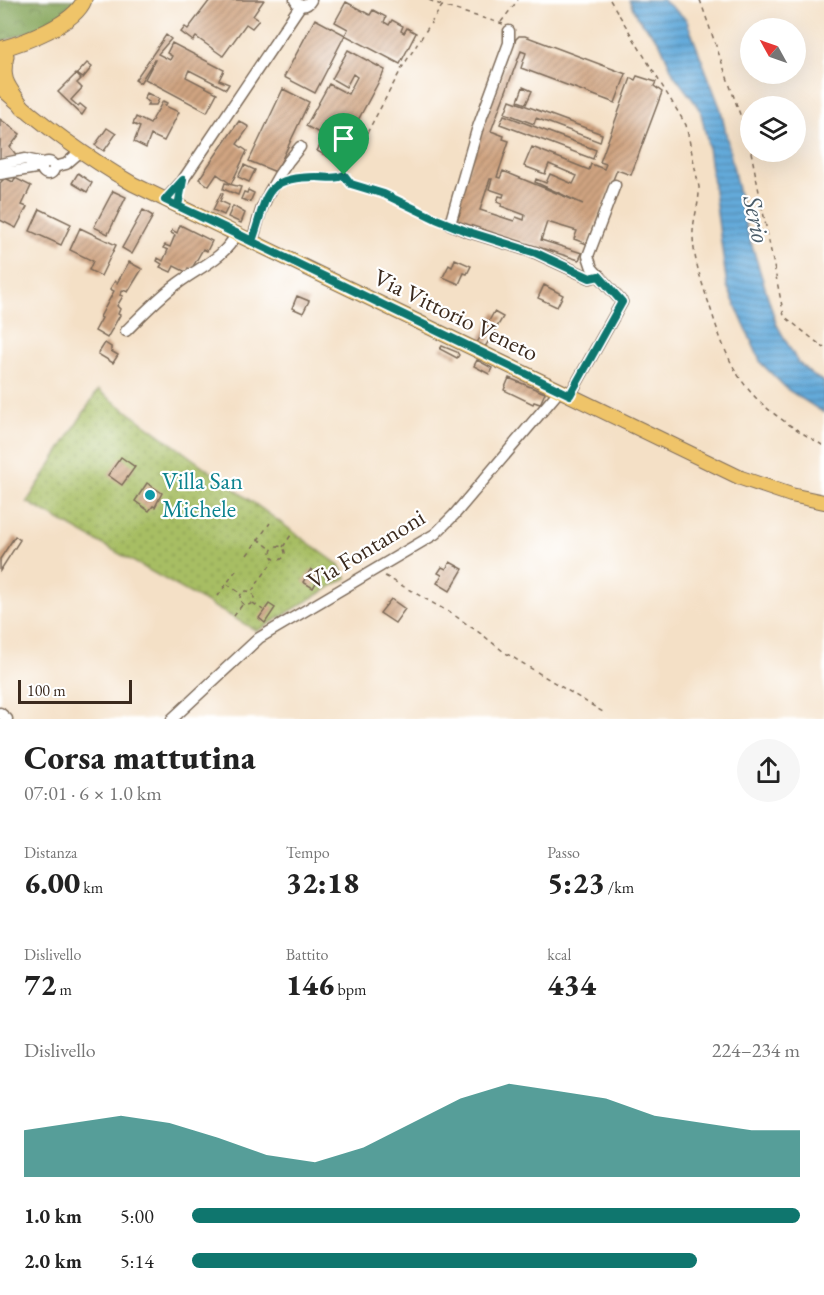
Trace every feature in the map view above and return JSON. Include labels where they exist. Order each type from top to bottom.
[{"type":"highway","points":[[23,108],[4,81],[2,55],[68,18],[77,11],[84,0]]},
{"type":"main road","name":"Via Vittorio Veneto","points":[[0,87],[23,108],[105,168],[171,203],[741,478],[791,495],[824,502]]},
{"type":"street","points":[[171,203],[183,180],[297,3],[306,6],[311,0]]},
{"type":"street","points":[[509,31],[509,43],[477,130],[450,224],[536,253],[590,278],[599,276],[589,263],[590,249],[615,184]]},
{"type":"street","points":[[252,241],[261,210],[271,188],[300,147]]},
{"type":"street","points":[[0,174],[66,164],[79,149]]},
{"type":"street","points":[[0,164],[25,159],[47,166]]},
{"type":"street","points":[[126,331],[176,284],[231,246],[237,233]]},
{"type":"street","name":"Via Fontanoni","points":[[172,719],[259,638],[425,540],[443,527],[565,393],[622,302],[599,276]]},
{"type":"street","points":[[0,713],[7,719]]},
{"type":"path","points":[[429,0],[442,6],[500,22],[509,31]]},
{"type":"path","points":[[500,22],[518,0]]},
{"type":"path","points":[[610,0],[686,125],[699,187],[693,222],[697,263],[717,333],[729,361],[743,384],[761,405],[824,446]]},
{"type":"path","points":[[700,0],[740,114]]},
{"type":"path","points":[[271,188],[296,178],[337,178],[344,175],[403,66],[442,6]]},
{"type":"path","points":[[753,162],[784,316],[824,348]]},
{"type":"path","points":[[344,175],[351,184],[375,191],[450,224]]},
{"type":"path","points":[[247,555],[270,523]]},
{"type":"path","points":[[274,560],[284,559],[283,548],[291,535]]},
{"type":"path","points":[[258,539],[272,549]]},
{"type":"path","points":[[272,549],[278,546],[283,548]]},
{"type":"path","points":[[272,549],[271,556],[274,560]]},
{"type":"path","points":[[251,592],[274,560]]},
{"type":"path","points":[[218,593],[237,568]]},
{"type":"path","points":[[375,570],[454,615],[504,652],[603,712]]},
{"type":"path","points":[[226,584],[241,594]]},
{"type":"path","points":[[241,594],[251,592]]},
{"type":"path","points":[[251,592],[254,596],[253,602]]},
{"type":"path","points":[[241,594],[240,601],[243,604]]},
{"type":"path","points":[[243,604],[253,602]]},
{"type":"path","points":[[253,602],[263,610]]},
{"type":"path","points":[[234,616],[243,604]]},
{"type":"green space","points":[[0,0],[77,0],[52,21],[0,42]]},
{"type":"green space","points":[[98,390],[339,565],[346,578],[257,631],[27,502]]},
{"type":"water","points":[[629,0],[663,0],[686,19],[721,110],[745,223],[776,323],[797,361],[812,375],[824,382],[824,413],[788,390],[761,363],[727,286],[707,140],[700,109],[674,75],[659,41],[637,17]]},
{"type":"building","points":[[210,0],[264,0],[253,16],[259,20],[252,28],[246,24],[223,56],[196,37],[193,41],[181,32],[185,27],[188,29]]},
{"type":"building","points":[[346,2],[370,15],[373,10],[386,17],[384,22],[389,25],[392,20],[403,26],[401,31],[404,33],[407,28],[416,33],[400,64],[345,35],[348,29],[335,22]]},
{"type":"building","points":[[315,19],[345,35],[315,93],[284,77]]},
{"type":"building","points":[[166,35],[171,39],[158,54],[170,60],[172,56],[167,53],[172,43],[224,70],[219,80],[229,84],[226,89],[189,70],[186,77],[217,93],[207,112],[145,79],[155,60],[140,83],[135,80]]},
{"type":"building","points":[[519,36],[525,36],[626,74],[615,103],[521,68],[526,53],[521,51],[491,131],[504,136],[503,139],[509,141],[497,177],[500,178],[503,171],[583,204],[535,182],[536,179],[546,183],[550,174],[573,184],[577,176],[549,164],[545,174],[524,166],[532,147],[589,170],[591,164],[604,169],[606,164],[600,162],[631,78],[635,80],[637,76],[656,82],[654,86],[662,92],[631,175],[617,170],[587,244],[574,239],[577,231],[547,222],[541,240],[582,253],[579,260],[457,221],[460,213],[456,211],[481,130]],"holes":[[[490,179],[492,179],[489,189],[504,194],[503,197],[499,196],[497,202],[502,204],[501,206],[525,215],[524,220],[516,217],[514,221],[480,210]]]},
{"type":"building","points":[[348,50],[385,70],[336,161],[317,151],[325,136],[306,126],[329,84],[348,94],[357,77],[353,74],[346,87],[332,79]]},
{"type":"building","points":[[87,63],[92,67],[83,78],[77,74]]},
{"type":"building","points":[[76,74],[81,79],[77,83],[82,88],[71,100],[86,109],[82,115],[58,92]]},
{"type":"building","points":[[523,87],[532,91],[526,104],[518,101]]},
{"type":"building","points":[[283,89],[309,102],[276,172],[249,161]]},
{"type":"building","points":[[147,93],[159,99],[156,105],[147,105],[149,102],[144,99]]},
{"type":"building","points":[[510,100],[602,134],[600,142],[536,118],[534,124],[505,113]]},
{"type":"building","points":[[163,101],[167,103],[165,106],[179,112],[164,141],[151,135],[146,148],[134,142],[140,127],[133,124],[136,117],[150,124]]},
{"type":"building","points":[[504,115],[596,150],[593,159],[500,124]]},
{"type":"building","points":[[0,119],[20,134],[10,147],[18,157],[0,161]]},
{"type":"building","points":[[239,121],[249,127],[237,144],[247,151],[231,184],[217,174],[209,186],[199,179]]},
{"type":"building","points":[[107,128],[116,134],[104,151],[95,145]]},
{"type":"building","points":[[244,165],[255,170],[249,182],[238,177]]},
{"type":"building","points":[[78,173],[92,183],[87,192],[72,183]]},
{"type":"building","points":[[5,178],[13,182],[15,178],[31,186],[22,205],[27,207],[16,228],[0,220],[0,183]]},
{"type":"building","points":[[225,183],[241,187],[238,195],[223,189]]},
{"type":"building","points":[[248,190],[254,193],[250,202],[241,199],[244,192],[247,193]]},
{"type":"building","points":[[113,191],[126,197],[108,234],[94,227]]},
{"type":"building","points":[[221,193],[223,194],[220,201],[229,205],[224,215],[213,210]]},
{"type":"building","points":[[233,206],[245,213],[241,223],[228,217]]},
{"type":"building","points":[[40,209],[71,224],[61,245],[30,231]]},
{"type":"building","points":[[143,210],[153,216],[132,254],[122,248]]},
{"type":"building","points":[[180,225],[212,241],[207,251],[203,249],[191,270],[188,268],[186,272],[174,266],[171,272],[160,267],[162,264],[157,261],[158,258],[163,261],[168,250],[163,248],[165,245],[170,247],[175,235],[171,233],[172,230],[177,233]]},
{"type":"building","points":[[80,228],[116,245],[101,276],[89,270],[93,261],[70,250]]},
{"type":"building","points":[[455,259],[471,266],[467,274],[464,273],[459,284],[443,277],[449,265],[452,267]]},
{"type":"building","points":[[129,262],[142,269],[128,292],[123,290],[120,295],[123,296],[117,306],[120,309],[118,314],[120,315],[107,338],[95,331],[114,291],[110,289],[115,281],[117,283]]},
{"type":"building","points":[[544,285],[563,295],[557,307],[538,298]]},
{"type":"building","points":[[297,296],[309,301],[303,313],[292,308]]},
{"type":"building","points":[[494,312],[503,317],[485,347],[477,343]]},
{"type":"building","points":[[105,343],[111,347],[111,351],[118,355],[113,363],[98,354]]},
{"type":"building","points":[[442,346],[459,355],[457,358],[440,349]]},
{"type":"building","points":[[477,360],[492,368],[489,374],[474,366]]},
{"type":"building","points":[[509,378],[545,393],[540,404],[534,402],[533,404],[504,390]]},
{"type":"building","points":[[121,457],[135,467],[122,485],[108,475]]},
{"type":"building","name":"Villa San Michele","points":[[147,483],[162,493],[155,507],[153,506],[149,511],[135,501]]},
{"type":"building","points":[[15,536],[20,540],[0,571],[0,559]]},
{"type":"building","points":[[450,562],[463,569],[450,591],[437,583],[442,575],[438,573],[442,567],[446,569]]},
{"type":"building","points":[[311,569],[320,576],[313,588],[303,582]]},
{"type":"building","points":[[391,599],[405,609],[395,623],[380,613]]},
{"type":"building","points":[[269,604],[275,608],[265,623],[259,618]]},
{"type":"place","name":"Villa San Michele","points":[[150,495]]},
{"type":"route","points":[[344,175],[337,178],[296,178],[286,180],[271,188],[261,210],[252,241],[165,200],[183,180],[178,206],[237,233],[252,241],[469,345],[570,395],[622,302],[599,276],[590,278],[536,253],[466,231],[384,194],[355,186],[346,180],[344,175]]},
{"type":"water label","name":"Serio","points":[[757,219]]}]
